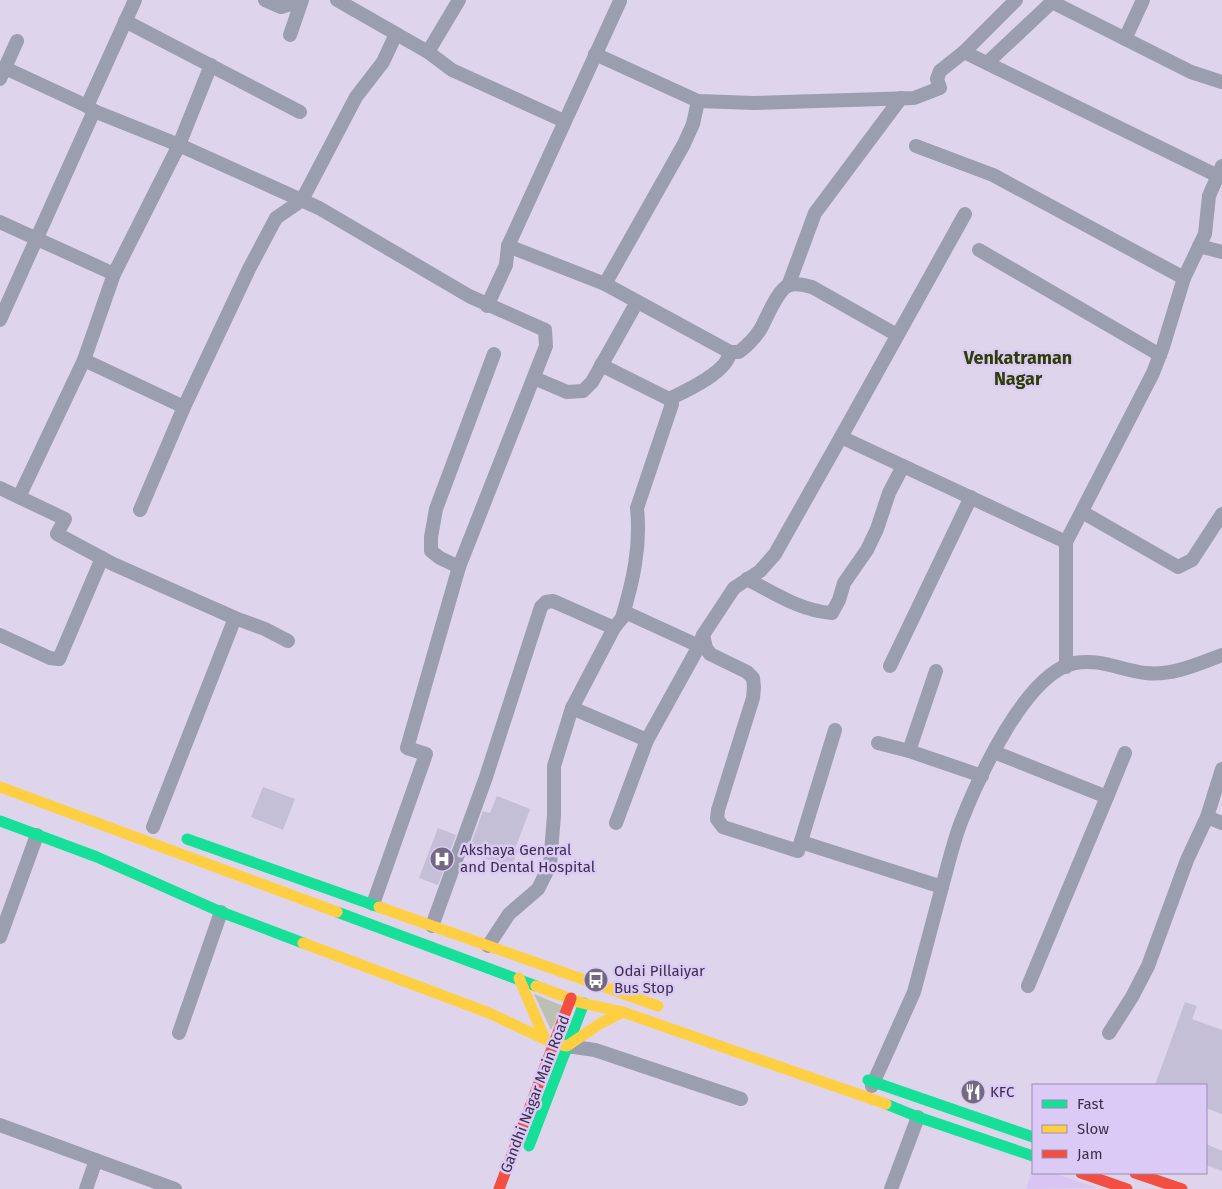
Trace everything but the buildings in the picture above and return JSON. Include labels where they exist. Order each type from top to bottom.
[{"type":"main road","points":[[0,787],[519,978],[579,1002],[623,1012],[867,1096],[918,1117],[1032,1156]]},
{"type":"main road","points":[[0,821],[97,857],[221,912],[489,1014],[555,1042],[623,1012]]},
{"type":"main road","points":[[181,836],[673,1012]]},
{"type":"main road","points":[[519,978],[555,1042]]},
{"type":"main road","name":"Gandhi Nagar Main Road","points":[[499,1189],[555,1042],[590,982]]},
{"type":"main road","name":"Gandhi Nagar Main Road","points":[[526,1153],[555,1042]]},
{"type":"main road","points":[[856,1075],[1032,1137]]},
{"type":"main road","points":[[1084,1174],[1127,1189]]},
{"type":"main road","points":[[1138,1174],[1182,1189]]},
{"type":"street","points":[[0,320],[36,238],[134,0]]},
{"type":"street","points":[[265,0],[281,7],[301,1]]},
{"type":"street","points":[[337,0],[428,52],[452,70],[564,122]]},
{"type":"street","points":[[428,52],[459,0]]},
{"type":"street","points":[[595,54],[698,102],[754,104],[914,98],[940,88],[937,79],[940,71],[964,52],[1016,0]]},
{"type":"street","points":[[1125,39],[1143,0]]},
{"type":"street","points":[[290,35],[301,1]]},
{"type":"street","points":[[487,306],[506,265],[508,246],[620,1]]},
{"type":"street","points":[[987,63],[1052,2],[1191,72],[1222,82]]},
{"type":"street","points":[[125,21],[300,112]]},
{"type":"street","points":[[140,510],[184,407],[249,268],[276,218],[302,200],[356,97],[383,62],[396,34]]},
{"type":"street","points":[[17,40],[2,73],[179,145],[302,200],[487,306],[545,330],[546,346],[459,567],[407,748],[426,754],[373,904]]},
{"type":"street","points":[[964,52],[1220,171],[1209,196],[1205,234],[1184,278],[1153,373],[1066,542],[1066,667]]},
{"type":"street","points":[[19,497],[84,360],[114,274],[179,145],[211,66]]},
{"type":"street","points":[[788,286],[815,213],[901,98]]},
{"type":"street","points":[[604,284],[684,144],[695,118],[698,102]]},
{"type":"street","points":[[916,146],[993,174],[1184,278]]},
{"type":"street","points":[[616,823],[647,740],[701,640],[734,588],[760,571],[775,554],[965,214]]},
{"type":"street","points":[[0,222],[114,274]]},
{"type":"street","points":[[508,246],[604,284],[730,352],[739,352],[759,332],[780,292],[788,286],[801,284],[812,287],[898,335]]},
{"type":"street","points":[[1199,246],[1222,252]]},
{"type":"street","points":[[979,250],[1160,355]]},
{"type":"street","points":[[534,378],[568,392],[583,391],[592,382],[637,302]]},
{"type":"street","points":[[669,399],[703,381],[724,365],[729,358],[730,352]]},
{"type":"street","points":[[459,567],[440,558],[431,551],[432,526],[436,509],[494,354]]},
{"type":"street","points":[[84,360],[184,407]]},
{"type":"street","points":[[488,946],[509,914],[538,889],[550,865],[554,815],[554,766],[572,708],[618,623],[630,589],[638,553],[639,527],[637,508],[672,404],[669,399],[601,365]]},
{"type":"street","points":[[841,436],[1066,542]]},
{"type":"street","points":[[747,579],[803,608],[832,613],[839,600],[844,583],[867,550],[874,536],[889,492],[903,466]]},
{"type":"street","points":[[0,488],[65,519],[57,534],[113,564],[234,618],[266,629],[288,641]]},
{"type":"street","points":[[890,666],[971,498]]},
{"type":"street","points":[[1082,512],[1178,567],[1192,560],[1222,514]]},
{"type":"street","points":[[0,635],[50,658],[59,659],[102,558]]},
{"type":"street","points":[[432,926],[486,777],[541,607],[546,602],[553,600],[618,623]]},
{"type":"street","points":[[618,623],[628,613],[633,614],[701,640],[710,654],[747,672],[753,678],[753,698],[718,810],[717,819],[723,827],[798,851],[835,730]]},
{"type":"street","points":[[153,826],[234,618]]},
{"type":"street","points":[[867,1096],[914,992],[961,822],[994,752],[1029,696],[1041,682],[1056,671],[1074,663],[1096,662],[1144,673],[1164,674],[1202,663],[1222,654]]},
{"type":"street","points":[[909,751],[936,672]]},
{"type":"street","points":[[572,708],[647,740]]},
{"type":"street","points":[[878,743],[909,751],[982,776]]},
{"type":"street","points":[[994,752],[1107,797]]},
{"type":"street","points":[[1028,986],[1125,754]]},
{"type":"street","points":[[1109,1033],[1132,997],[1148,966],[1187,860],[1207,817],[1222,769]]},
{"type":"street","points":[[1207,817],[1222,823]]},
{"type":"street","points":[[0,937],[37,835]]},
{"type":"street","points":[[801,842],[942,887]]},
{"type":"street","points":[[179,1033],[221,912]]},
{"type":"street","points":[[555,1042],[595,1050],[741,1099]]},
{"type":"street","points":[[891,1189],[918,1117]]},
{"type":"street","points":[[0,1125],[175,1189]]},
{"type":"street","points":[[86,1189],[96,1160]]},
{"type":"shaded area","points":[[534,994],[563,1006],[551,1030]]},
{"type":"shaded area","points":[[1032,1169],[1032,1174],[1056,1174],[1097,1188],[1026,1189]]},
{"type":"traffic: fast","points":[[0,821],[97,857],[221,912],[303,943]]},
{"type":"traffic: fast","points":[[187,839],[379,907]]},
{"type":"traffic: fast","points":[[337,912],[536,986]]},
{"type":"traffic: fast","points":[[529,1146],[584,1003]]},
{"type":"traffic: fast","points":[[868,1080],[1032,1137]]},
{"type":"traffic: fast","points":[[886,1104],[918,1117],[1032,1156]]},
{"type":"traffic: slow","points":[[0,787],[337,912]]},
{"type":"traffic: slow","points":[[379,907],[658,1006]]},
{"type":"traffic: slow","points":[[303,943],[489,1013],[553,1043],[567,1046],[601,1023],[623,1012]]},
{"type":"traffic: slow","points":[[519,978],[544,1037]]},
{"type":"traffic: slow","points":[[536,986],[582,1003],[623,1012],[886,1104]]},
{"type":"traffic: jam","points":[[499,1189],[571,998]]},
{"type":"traffic: jam","points":[[1084,1174],[1127,1189]]},
{"type":"traffic: jam","points":[[1138,1174],[1182,1189]]},
{"type":"place","name":"Akshaya General and Dental Hospital","points":[[442,859]]},
{"type":"place","name":"Odai Pillaiyar Bus Stop","points":[[596,980]]},
{"type":"place","name":"KFC","points":[[973,1092]]},
{"type":"district","name":"Venkatraman Nagar","points":[[1018,368]]}]
